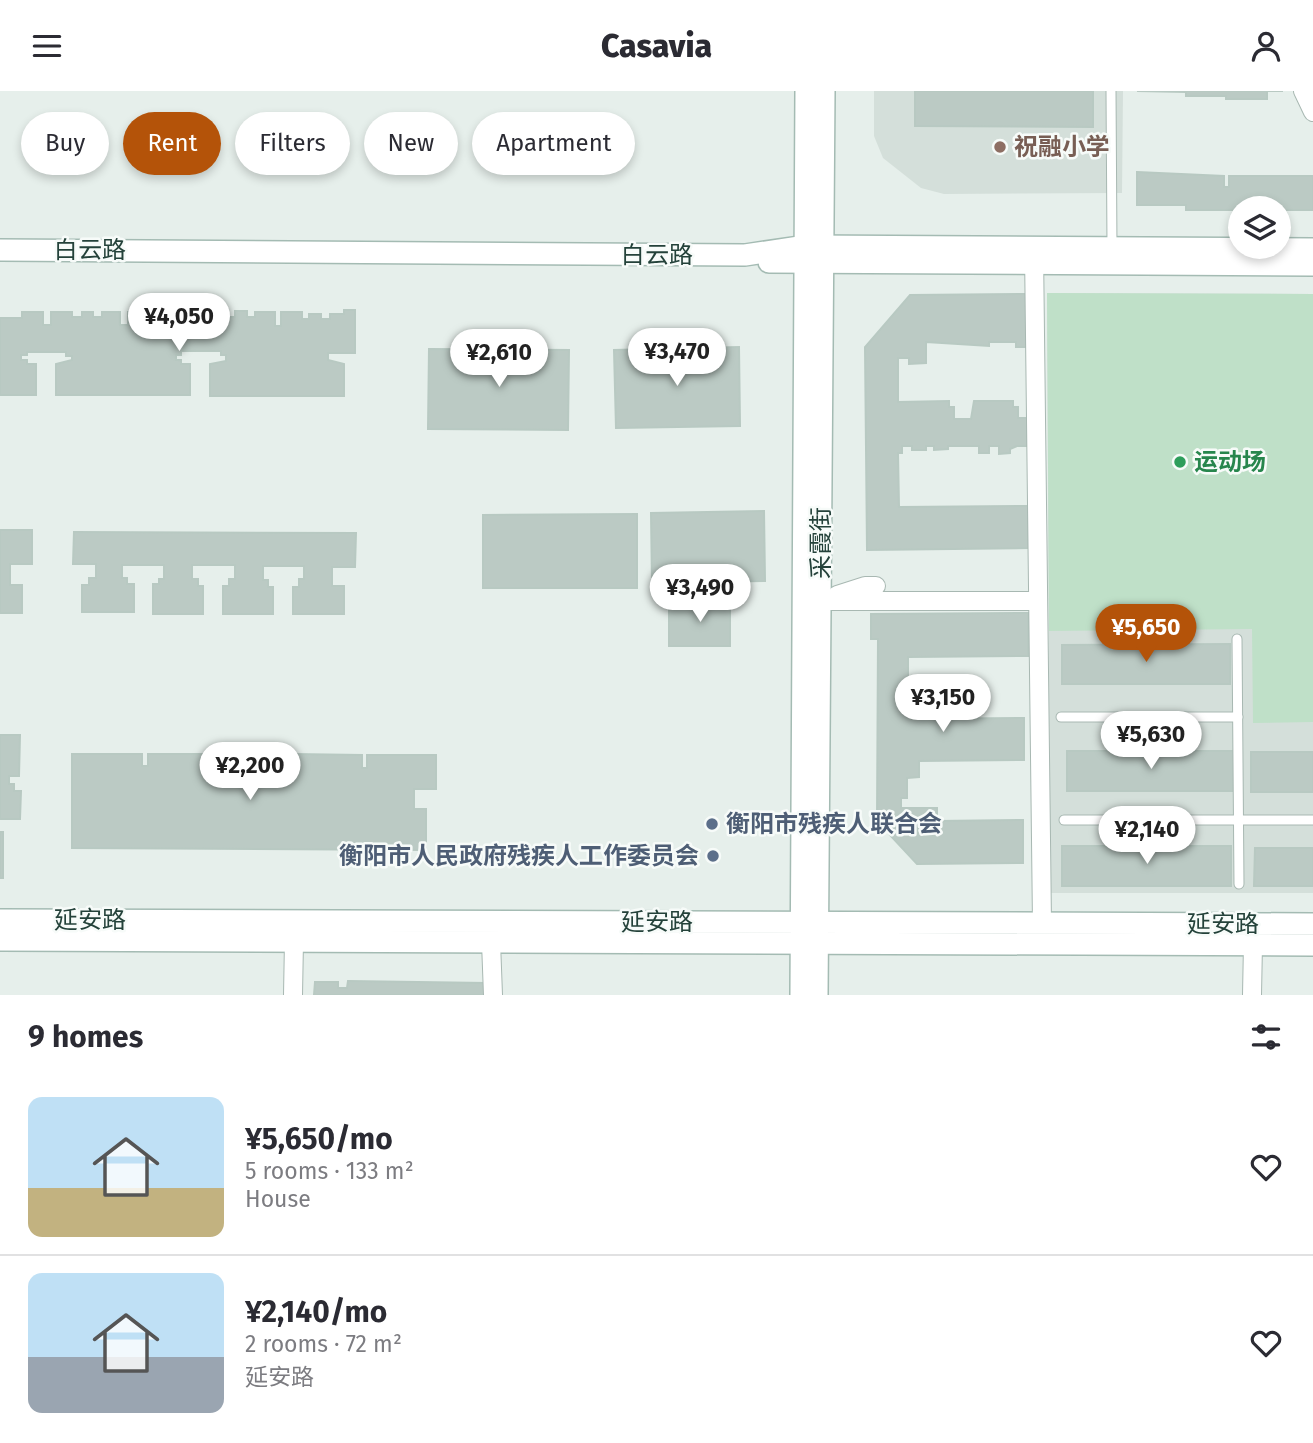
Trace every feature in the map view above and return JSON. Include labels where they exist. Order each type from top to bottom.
[{"type":"main road","name":"采霞街","points":[[801,995],[810,933],[820,601],[814,254],[806,91]]},
{"type":"main road","name":"采霞街","points":[[817,995],[810,933],[814,254],[824,91]]},
{"type":"main road","name":"白云路","points":[[1034,255],[1112,247],[1313,249]]},
{"type":"main road","name":"白云路","points":[[0,250],[814,254]]},
{"type":"main road","name":"白云路","points":[[0,258],[1034,255],[1313,265]]},
{"type":"main road","name":"延安路","points":[[0,920],[810,933],[1313,945]]},
{"type":"main road","name":"延安路","points":[[0,940],[491,942],[1042,924],[1313,924]]},
{"type":"street","points":[[1303,91],[1313,112]]},
{"type":"street","points":[[1034,255],[1042,924]]},
{"type":"street","points":[[820,601],[865,586],[876,586]]},
{"type":"street","points":[[820,601],[1037,601]]},
{"type":"street","points":[[293,995],[294,941]]},
{"type":"street","points":[[491,942],[493,995]]},
{"type":"street","points":[[1252,944],[1252,995]]},
{"type":"lane","points":[[1111,91],[1112,247]]},
{"type":"lane","points":[[1237,639],[1239,884]]},
{"type":"lane","points":[[1061,717],[1238,717]]},
{"type":"lane","points":[[1064,820],[1313,820]]},
{"type":"shaded area","name":"祝融小学","points":[[874,91],[1123,91],[1122,193],[944,194],[921,188],[883,158],[874,136]]},
{"type":"shaded area","points":[[1047,293],[1313,294],[1313,893],[1050,893]]},
{"type":"green space","name":"运动场","points":[[1047,293],[1313,294],[1313,722],[1253,723],[1252,629],[1049,631]]},
{"type":"building","points":[[915,91],[1093,91],[1093,127],[915,126]]},
{"type":"building","points":[[1137,91],[1267,91],[1267,99],[1226,99],[1226,96],[1186,96],[1186,92]]},
{"type":"building","points":[[1137,172],[1224,176],[1224,187],[1229,187],[1229,176],[1313,176],[1313,210],[1291,210],[1291,196],[1228,196],[1228,210],[1186,210],[1186,205],[1137,205]]},
{"type":"building","points":[[1030,294],[1031,347],[1016,347],[1016,342],[989,342],[989,346],[926,342],[926,363],[909,364],[909,358],[898,358],[898,402],[949,401],[949,407],[954,407],[954,419],[971,419],[974,401],[1013,401],[1013,407],[1018,407],[1018,418],[1029,418],[1029,446],[1017,446],[1010,449],[1010,453],[999,454],[999,446],[989,446],[989,453],[979,453],[979,446],[948,446],[948,449],[934,450],[934,446],[926,446],[926,450],[912,450],[912,446],[902,446],[902,453],[898,453],[899,507],[1028,506],[1029,548],[867,550],[865,347],[910,295]]},
{"type":"building","points":[[344,310],[355,310],[355,353],[328,353],[328,360],[344,364],[344,396],[210,396],[210,364],[226,361],[226,355],[221,355],[221,351],[181,351],[181,355],[176,355],[176,360],[181,360],[181,364],[190,364],[190,395],[56,395],[56,364],[72,360],[72,356],[66,356],[66,352],[27,352],[27,355],[21,355],[21,360],[27,360],[27,364],[36,364],[36,395],[0,395],[0,318],[22,318],[22,312],[43,312],[43,325],[51,325],[51,312],[72,312],[72,317],[82,317],[82,312],[93,312],[93,317],[102,317],[102,312],[120,312],[120,325],[128,325],[128,312],[147,312],[147,318],[156,318],[156,311],[167,311],[167,317],[177,317],[177,311],[198,311],[198,326],[204,326],[204,311],[226,311],[226,317],[235,317],[235,311],[247,311],[247,317],[255,317],[255,312],[275,312],[275,326],[281,326],[281,312],[302,312],[302,319],[309,319],[309,314],[321,314],[321,319],[330,319],[330,314],[344,314]]},
{"type":"building","points":[[739,347],[740,426],[616,428],[614,350]]},
{"type":"building","points":[[429,349],[569,350],[568,430],[428,429]]},
{"type":"building","points":[[764,511],[765,581],[652,583],[651,513]]},
{"type":"building","points":[[637,514],[637,588],[483,588],[483,515]]},
{"type":"building","points":[[0,530],[32,530],[32,564],[10,564],[10,585],[22,585],[22,613],[0,613]]},
{"type":"building","points":[[74,532],[356,533],[355,567],[332,567],[332,586],[344,586],[344,614],[293,614],[293,587],[299,587],[299,579],[304,579],[304,566],[263,566],[263,580],[268,580],[268,587],[273,587],[273,614],[223,614],[223,586],[229,586],[229,579],[235,579],[235,565],[192,565],[192,579],[198,579],[198,586],[203,586],[203,614],[153,614],[153,584],[159,584],[159,579],[164,579],[164,565],[122,565],[122,578],[127,578],[127,584],[134,584],[134,612],[82,612],[82,585],[89,585],[89,578],[96,578],[96,564],[73,564]]},
{"type":"building","points":[[669,602],[730,602],[730,646],[669,646]]},
{"type":"building","points":[[1028,613],[1028,656],[908,657],[908,713],[916,713],[916,719],[1024,718],[1024,760],[919,761],[919,777],[907,778],[907,798],[901,798],[901,808],[937,808],[937,821],[1023,820],[1023,863],[917,864],[877,821],[878,639],[871,639],[871,614]]},
{"type":"building","points":[[1230,644],[1230,684],[1062,684],[1062,645]]},
{"type":"building","points":[[0,735],[20,735],[19,776],[9,776],[9,784],[14,784],[14,791],[21,791],[20,819],[0,819]]},
{"type":"building","points":[[1067,751],[1235,751],[1235,791],[1067,791]]},
{"type":"building","points":[[1251,752],[1313,752],[1313,792],[1251,792]]},
{"type":"building","points":[[72,754],[142,754],[142,766],[148,766],[148,754],[215,754],[215,767],[220,767],[221,754],[288,754],[288,767],[294,767],[294,754],[362,755],[362,768],[367,768],[367,755],[436,755],[436,789],[414,789],[414,809],[426,809],[426,850],[72,848]]},
{"type":"building","points":[[0,832],[3,832],[3,878],[0,878]]},
{"type":"building","points":[[1062,846],[1231,846],[1231,886],[1062,886]]},
{"type":"building","points":[[1255,848],[1313,848],[1313,886],[1254,886]]},
{"type":"building","points":[[348,981],[486,983],[486,995],[314,995],[315,982],[338,982],[338,988],[347,988]]},
{"type":"place","name":"祝融小学","points":[[1000,147]]},
{"type":"place","name":"运动场","points":[[1180,462]]},
{"type":"place","name":"衡阳市残疾人联合会","points":[[712,824]]},
{"type":"place","name":"衡阳市人民政府残疾人工作委员会","points":[[713,856]]}]
